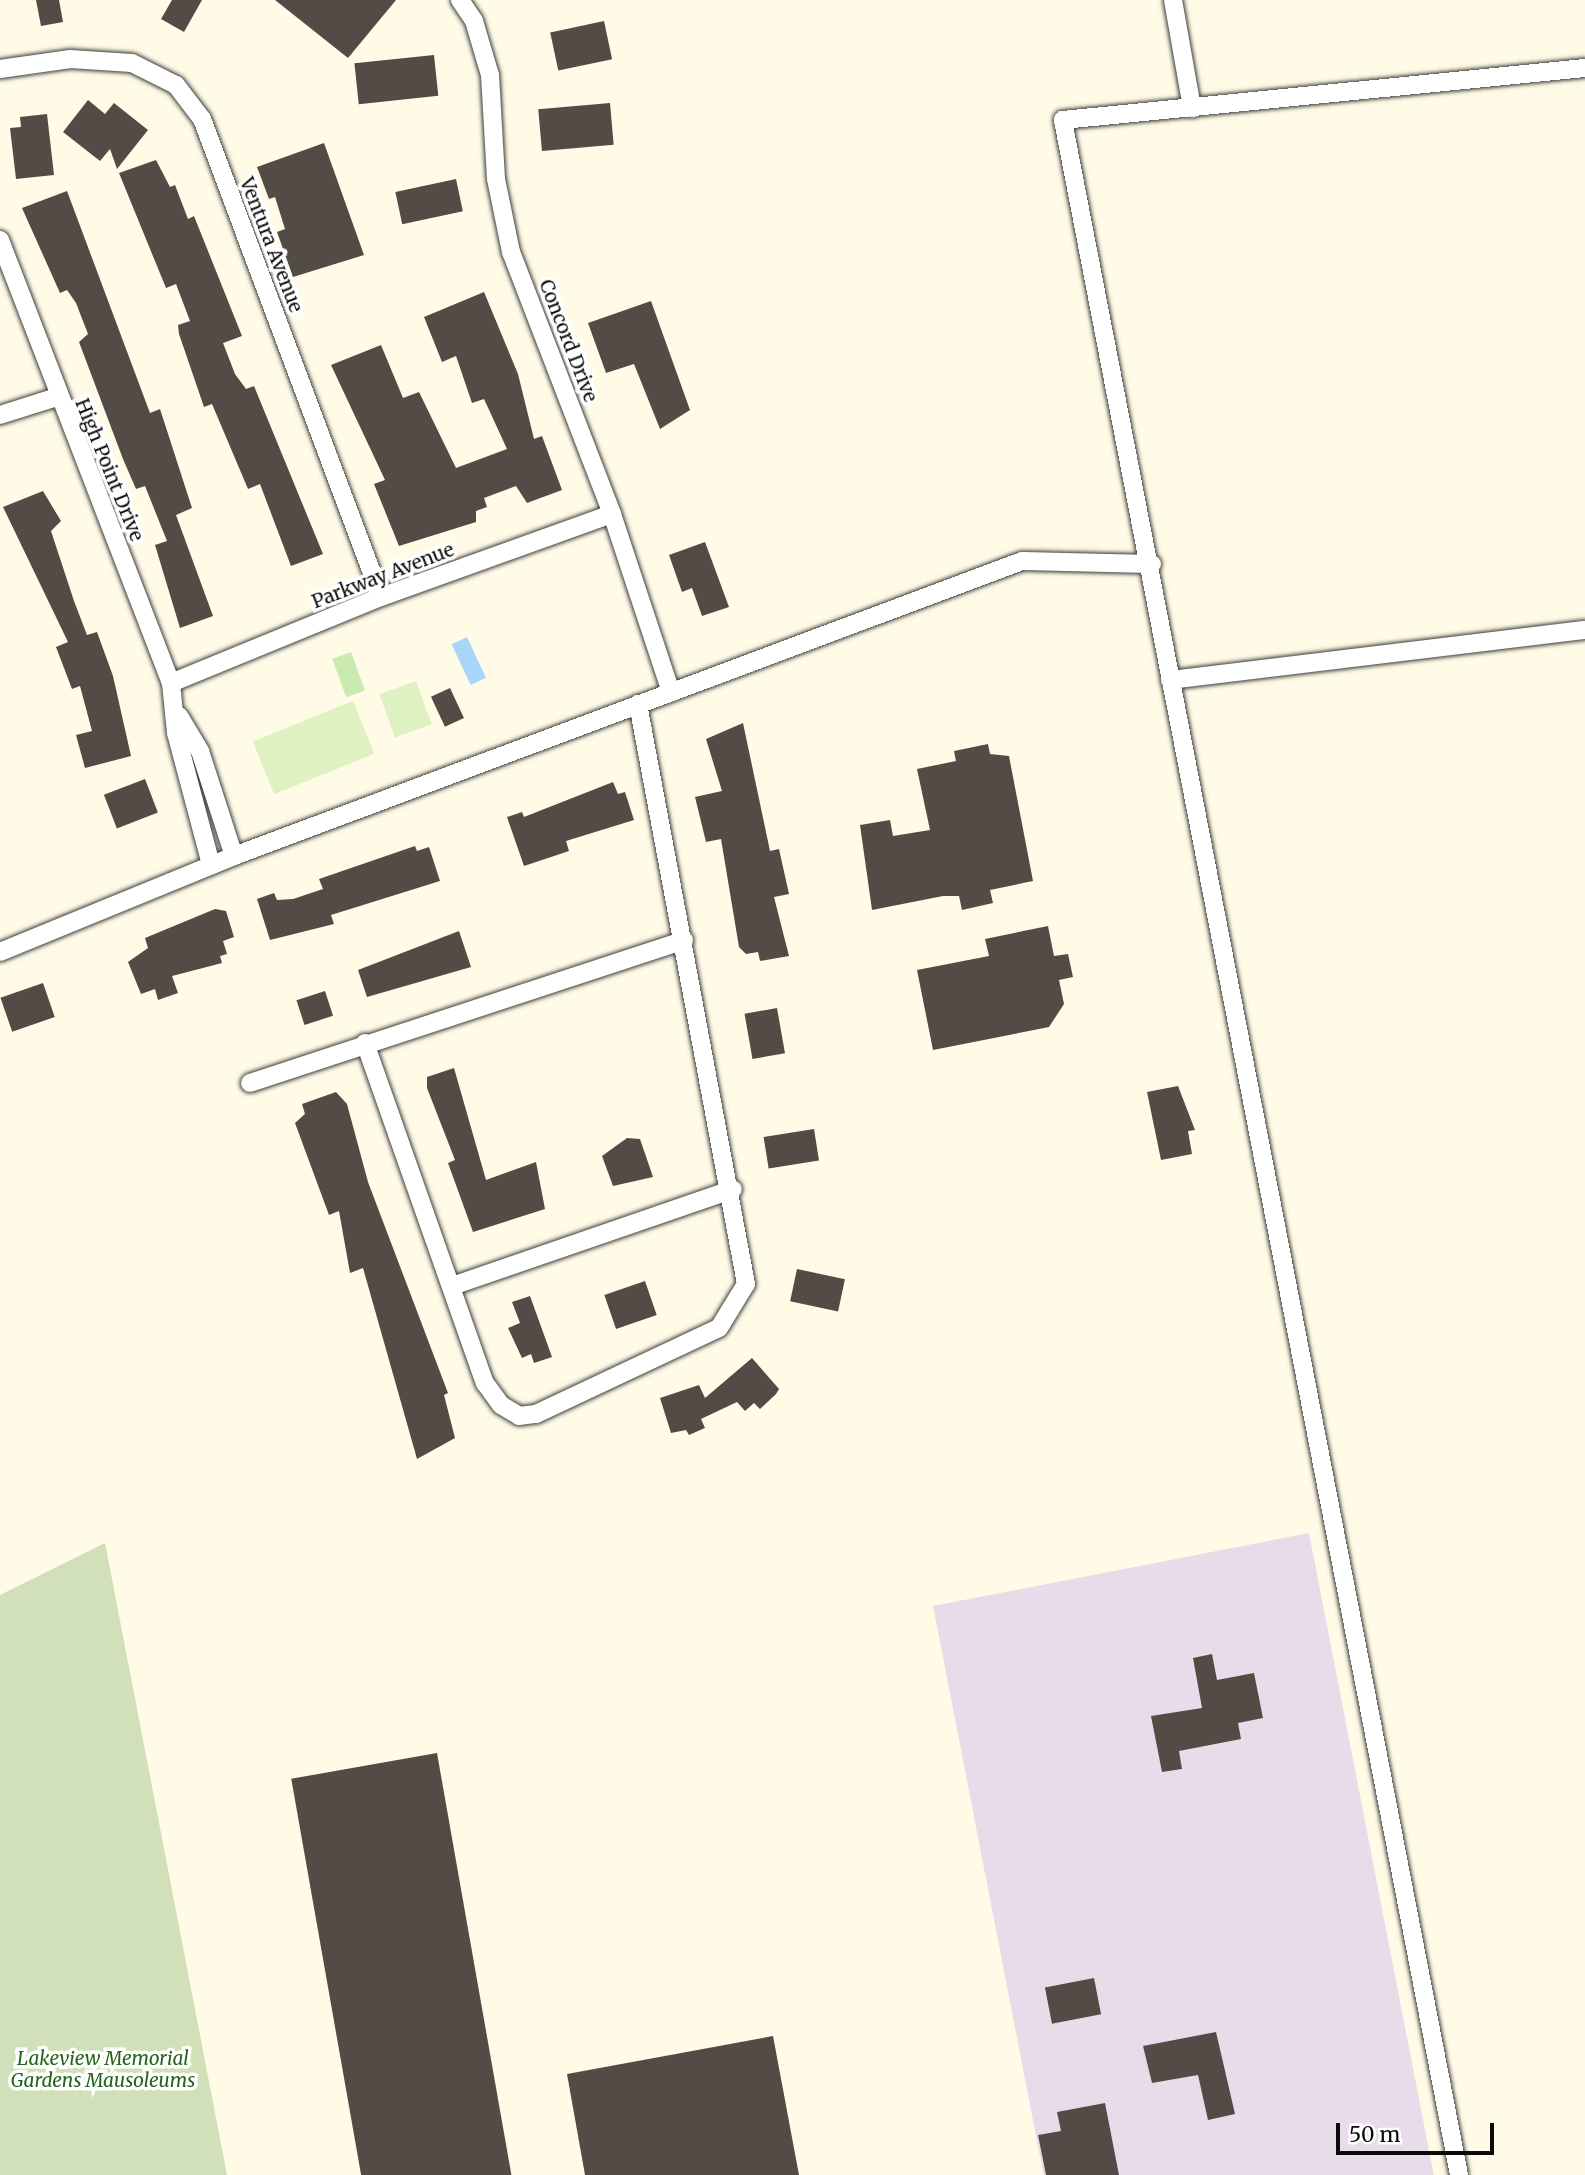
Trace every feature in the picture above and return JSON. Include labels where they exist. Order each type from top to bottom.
[{"type":"street","name":"Concord Drive","points":[[460,0],[474,21],[490,75],[496,179],[511,252],[612,514],[671,692]]},
{"type":"street","points":[[1173,0],[1192,108]]},
{"type":"street","name":"Ventura Avenue","points":[[0,69],[70,59],[132,63],[176,85],[202,119],[381,597]]},
{"type":"street","points":[[1459,2175],[1170,680],[1152,564],[1063,120],[1585,68]]},
{"type":"street","name":"High Point Drive","points":[[0,240],[57,397],[171,683],[179,716],[200,751],[234,856]]},
{"type":"street","points":[[0,415],[57,397]]},
{"type":"street","name":"Parkway Avenue","points":[[171,683],[381,597],[612,514]]},
{"type":"street","points":[[0,952],[234,856],[1022,561],[1152,564]]},
{"type":"street","points":[[1170,680],[1585,630]]},
{"type":"street","points":[[365,1043],[485,1383],[510,1410],[536,1414],[719,1328],[746,1283],[733,1189],[638,704]]},
{"type":"street","name":"High Point Drive","points":[[179,716],[176,733],[211,865]]},
{"type":"street","points":[[250,1083],[684,940]]},
{"type":"street","points":[[452,1286],[733,1189]]},
{"type":"shaded area","points":[[1309,1533],[1434,2175],[1044,2175],[933,1606]]},
{"type":"green space","points":[[351,652],[365,691],[346,697],[332,659]]},
{"type":"green space","points":[[416,681],[432,724],[395,738],[379,694]]},
{"type":"green space","points":[[353,701],[374,754],[274,794],[253,741]]},
{"type":"green space","name":"Lakeview Memorial Gardens Mausoleums","points":[[105,1543],[227,2175],[0,2175],[0,1595]]},
{"type":"water","points":[[467,637],[486,678],[471,685],[452,644]]},
{"type":"building","points":[[36,0],[59,0],[63,22],[41,26]]},
{"type":"building","points":[[172,0],[202,0],[184,32],[161,19]]},
{"type":"building","points":[[275,0],[396,0],[348,58]]},
{"type":"building","points":[[604,21],[612,59],[558,71],[550,32]]},
{"type":"building","points":[[434,55],[438,96],[359,104],[354,63]]},
{"type":"building","points":[[88,100],[105,114],[114,103],[148,130],[117,169],[110,149],[100,161],[63,132]]},
{"type":"building","points":[[610,103],[614,145],[542,151],[538,109]]},
{"type":"building","points":[[47,114],[54,175],[16,179],[10,128],[21,127],[20,117]]},
{"type":"building","points":[[324,143],[364,255],[293,277],[277,232],[285,229],[275,197],[269,199],[257,167]]},
{"type":"building","points":[[156,160],[170,187],[175,185],[188,219],[194,216],[242,336],[223,343],[235,374],[246,389],[254,386],[323,554],[291,566],[260,484],[248,489],[212,404],[204,407],[179,334],[178,325],[190,321],[176,284],[166,288],[119,173]]},
{"type":"building","points":[[456,179],[463,211],[402,224],[395,192]]},
{"type":"building","points":[[67,191],[150,413],[160,409],[192,508],[176,515],[213,616],[180,628],[155,545],[167,541],[145,486],[136,489],[123,459],[79,342],[88,334],[76,303],[67,290],[60,293],[22,208]]},
{"type":"building","points":[[484,292],[518,374],[534,439],[542,436],[562,490],[527,503],[516,486],[484,498],[487,507],[476,511],[476,522],[399,546],[374,484],[385,480],[331,365],[381,345],[403,398],[419,392],[456,468],[507,449],[484,399],[472,403],[456,356],[442,362],[424,317]]},
{"type":"building","points":[[651,301],[690,410],[660,429],[634,364],[606,373],[588,323]]},
{"type":"building","points":[[43,491],[61,521],[51,531],[74,601],[87,635],[97,632],[113,676],[131,756],[85,768],[76,735],[92,731],[80,686],[72,689],[56,647],[68,642],[3,507]]},
{"type":"building","points":[[705,542],[729,607],[702,616],[692,588],[682,592],[669,555]]},
{"type":"building","points":[[450,688],[464,718],[445,727],[431,697]]},
{"type":"building","points":[[743,723],[770,851],[779,849],[789,894],[774,897],[789,956],[760,961],[758,952],[746,954],[739,947],[721,839],[706,842],[695,797],[722,791],[706,739]]},
{"type":"building","points":[[988,744],[990,754],[1009,756],[1033,881],[990,890],[993,903],[962,910],[959,896],[943,896],[872,910],[860,825],[890,820],[893,836],[930,830],[917,769],[956,761],[954,751]]},
{"type":"building","points":[[145,779],[158,813],[117,828],[104,795]]},
{"type":"building","points":[[613,782],[618,794],[625,792],[634,820],[566,841],[569,851],[524,866],[507,817],[522,812],[524,817]]},
{"type":"building","points":[[415,846],[417,851],[429,847],[440,881],[331,915],[334,924],[270,940],[257,899],[274,893],[277,900],[293,899],[323,889],[319,879]]},
{"type":"building","points":[[215,909],[226,911],[234,937],[223,941],[227,954],[220,956],[222,963],[172,976],[178,993],[158,1000],[155,989],[141,994],[128,962],[148,948],[145,938]]},
{"type":"building","points":[[1048,926],[1054,956],[1068,954],[1073,977],[1059,980],[1064,1004],[1049,1027],[933,1050],[917,970],[989,956],[985,939]]},
{"type":"building","points":[[459,931],[471,967],[367,997],[358,970]]},
{"type":"building","points":[[43,983],[55,1017],[12,1032],[0,998]]},
{"type":"building","points":[[325,991],[333,1016],[305,1025],[296,1000]]},
{"type":"building","points":[[777,1008],[785,1053],[752,1059],[745,1014]]},
{"type":"building","points":[[454,1068],[486,1180],[536,1162],[545,1209],[473,1232],[448,1163],[455,1160],[427,1088],[427,1077]]},
{"type":"building","points":[[1178,1086],[1195,1130],[1188,1131],[1192,1154],[1161,1160],[1147,1092]]},
{"type":"building","points":[[336,1092],[347,1104],[368,1182],[448,1393],[444,1395],[455,1438],[417,1459],[363,1268],[350,1273],[339,1211],[329,1215],[295,1123],[305,1114],[302,1104]]},
{"type":"building","points":[[814,1129],[819,1161],[769,1169],[764,1137]]},
{"type":"building","points":[[627,1138],[640,1139],[653,1177],[613,1186],[602,1156]]},
{"type":"building","points":[[797,1269],[845,1279],[838,1311],[790,1301]]},
{"type":"building","points":[[645,1281],[657,1315],[616,1329],[604,1295]]},
{"type":"building","points":[[530,1296],[552,1357],[534,1363],[531,1354],[522,1358],[508,1328],[520,1323],[512,1302]]},
{"type":"building","points":[[752,1358],[779,1389],[760,1409],[754,1403],[745,1411],[737,1402],[701,1419],[705,1428],[689,1435],[686,1430],[671,1433],[660,1398],[699,1385],[705,1398]]},
{"type":"building","points":[[1212,1654],[1217,1680],[1254,1673],[1263,1718],[1238,1723],[1241,1739],[1179,1751],[1182,1769],[1162,1772],[1151,1716],[1202,1708],[1193,1658]]},
{"type":"building","points":[[437,1753],[511,2175],[361,2175],[291,1779]]},
{"type":"building","points":[[1094,1978],[1101,2014],[1052,2024],[1045,1988]]},
{"type":"building","points":[[1216,2032],[1235,2114],[1208,2120],[1198,2075],[1152,2083],[1143,2046]]},
{"type":"building","points":[[773,2036],[799,2175],[585,2175],[567,2074]]},
{"type":"building","points":[[1105,2103],[1119,2175],[1046,2175],[1038,2135],[1061,2131],[1057,2112]]}]
